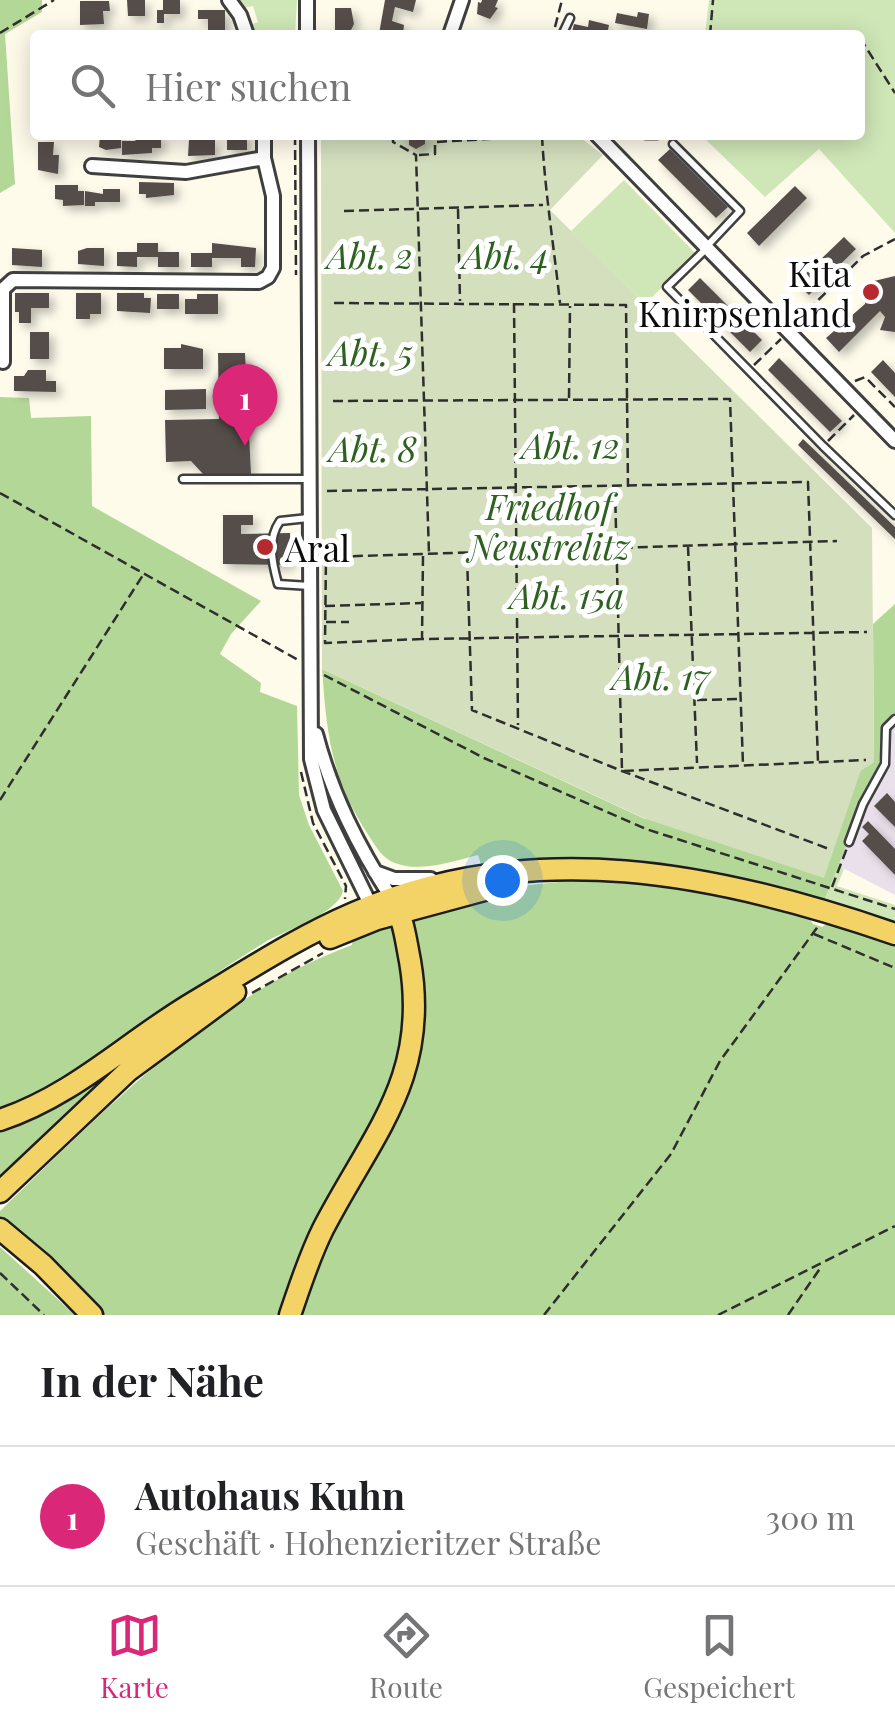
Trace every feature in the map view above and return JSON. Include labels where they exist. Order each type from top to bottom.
[{"type":"main road","points":[[396,906],[450,883],[525,868],[603,872],[730,884],[895,934]]},
{"type":"main road","points":[[0,1120],[42,1103],[103,1068],[184,1008],[340,919],[539,878],[603,872]]},
{"type":"main road","points":[[290,1315],[313,1250],[375,1142],[407,1067],[414,986],[396,906]]},
{"type":"main road","points":[[128,1071],[236,991],[374,912]]},
{"type":"main road","points":[[0,1192],[148,1050],[242,974]]},
{"type":"main road","points":[[8,1236],[92,1315]]},
{"type":"street","points":[[229,0],[245,30]]},
{"type":"street","points":[[307,0],[308,30]]},
{"type":"street","points":[[452,30],[462,0]]},
{"type":"street","points":[[3,362],[3,289],[13,280],[266,279],[273,268],[273,196],[264,140]]},
{"type":"street","points":[[308,140],[309,733],[315,778],[334,835],[374,912]]},
{"type":"street","points":[[602,140],[895,441]]},
{"type":"street","points":[[92,166],[186,172],[264,158]]},
{"type":"street","points":[[310,667],[314,727],[335,797],[396,906]]},
{"type":"street","points":[[375,872],[394,879],[450,883]]},
{"type":"lane","points":[[564,30],[570,18]]},
{"type":"lane","points":[[673,144],[740,210],[667,287],[895,514]]},
{"type":"lane","points":[[183,479],[309,479]]},
{"type":"lane","points":[[309,518],[280,522],[272,534],[272,564],[278,584],[310,586]]},
{"type":"lane","points":[[849,842],[863,804],[885,764],[886,728],[895,719]]},
{"type":"path","points":[[0,34],[54,0]]},
{"type":"path","points":[[553,30],[562,0]]},
{"type":"path","points":[[710,30],[713,0]]},
{"type":"path","points":[[865,46],[895,93]]},
{"type":"path","points":[[393,140],[416,155],[435,154],[435,142],[479,140]]},
{"type":"path","points":[[542,140],[546,205],[560,304]]},
{"type":"path","points":[[416,155],[427,490],[422,639]]},
{"type":"path","points":[[344,211],[546,205]]},
{"type":"path","points":[[458,207],[460,303]]},
{"type":"path","points":[[749,370],[864,256],[895,239]]},
{"type":"path","points":[[334,303],[626,306],[628,488]]},
{"type":"path","points":[[514,303],[518,726]]},
{"type":"path","points":[[569,399],[570,304]]},
{"type":"path","points":[[852,384],[866,377],[895,407]]},
{"type":"path","points":[[333,400],[730,398],[743,765]]},
{"type":"path","points":[[823,446],[863,407]]},
{"type":"path","points":[[327,491],[808,482],[818,762]]},
{"type":"path","points":[[615,488],[622,771]]},
{"type":"path","points":[[0,493],[430,732],[646,829],[895,908]]},
{"type":"path","points":[[838,541],[326,557],[325,643],[867,632]]},
{"type":"path","points":[[320,544],[320,641]]},
{"type":"path","points":[[688,544],[697,766]]},
{"type":"path","points":[[466,554],[472,710],[829,848]]},
{"type":"path","points":[[0,800],[144,573]]},
{"type":"path","points":[[325,606],[423,603]]},
{"type":"path","points":[[325,622],[349,622]]},
{"type":"path","points":[[694,700],[740,699]]},
{"type":"path","points":[[622,771],[866,760]]},
{"type":"path","points":[[832,889],[849,842]]},
{"type":"path","points":[[544,1315],[671,1154],[720,1061],[819,926]]},
{"type":"path","points":[[813,933],[895,968]]},
{"type":"path","points":[[245,997],[330,949]]},
{"type":"path","points":[[718,1315],[895,1226]]},
{"type":"path","points":[[788,1315],[820,1274],[822,1264]]},
{"type":"path","points":[[0,1273],[44,1315]]},
{"type":"shaded area","points":[[895,715],[895,895],[837,865],[879,765],[883,727]]},
{"type":"green space","points":[[0,0],[42,0],[42,12],[5,34],[15,184],[0,193]]},
{"type":"green space","points":[[237,0],[297,0],[295,30],[252,30],[250,25],[258,22],[253,6],[244,8]]},
{"type":"green space","points":[[709,0],[895,0],[895,233],[819,149],[765,197],[706,140],[865,140],[865,30],[706,30]]},
{"type":"green space","name":"Friedhof Neustrelitz","points":[[321,140],[584,140],[603,155],[550,210],[872,528],[874,762],[861,770],[824,878],[646,819],[322,669]]},
{"type":"green space","points":[[624,180],[696,254],[645,304],[571,231]]},
{"type":"green space","points":[[0,397],[29,398],[31,418],[91,416],[92,506],[261,601],[231,634],[220,654],[261,683],[260,692],[297,706],[299,795],[309,825],[343,891],[322,914],[241,957],[60,1080],[28,1099],[0,1109]]},
{"type":"green space","points":[[895,604],[895,715],[883,727],[879,765],[823,903],[716,873],[662,866],[504,860],[481,864],[478,855],[437,865],[405,866],[390,861],[377,848],[346,795],[333,756],[322,669],[645,819],[861,770],[874,762],[873,624]]},
{"type":"green space","points":[[837,865],[844,869],[837,886],[895,905],[895,928],[823,903]]},
{"type":"green space","points":[[589,879],[680,884],[804,911],[813,924],[822,927],[832,920],[895,944],[895,1315],[298,1315],[316,1260],[413,1072],[412,921],[416,914],[519,886]]},
{"type":"green space","points":[[395,924],[410,1009],[401,1070],[288,1315],[99,1315],[24,1236],[0,1218],[0,1211],[79,1134],[207,1025],[301,967],[352,945],[353,936]]},
{"type":"green space","points":[[162,1035],[0,1184],[0,1128]]},
{"type":"green space","points":[[0,1247],[75,1315],[0,1315]]},
{"type":"building","points":[[127,0],[145,0],[145,16],[128,16]]},
{"type":"building","points":[[163,0],[180,0],[180,14],[164,14],[164,23],[157,23],[157,10],[163,10]]},
{"type":"building","points":[[385,0],[416,0],[413,12],[395,7],[392,21],[404,25],[403,30],[380,30]]},
{"type":"building","points":[[498,0],[498,8],[490,19],[477,14],[478,2]]},
{"type":"building","points":[[80,1],[109,1],[110,11],[103,11],[104,24],[80,25]]},
{"type":"building","points":[[335,8],[351,8],[351,30],[335,30]]},
{"type":"building","points":[[198,10],[225,10],[225,30],[208,30],[208,19],[198,19]]},
{"type":"building","points":[[638,12],[649,14],[647,29],[615,23],[617,13],[637,17]]},
{"type":"building","points":[[589,20],[609,25],[608,30],[572,30],[574,24],[588,27]]},
{"type":"building","points":[[100,140],[121,140],[121,148],[99,147]]},
{"type":"building","points":[[161,140],[161,148],[152,148],[152,153],[122,155],[122,141]]},
{"type":"building","points":[[189,140],[215,140],[215,155],[188,156]]},
{"type":"building","points":[[227,140],[247,140],[247,150],[227,150]]},
{"type":"building","points":[[409,140],[425,140],[416,149],[409,145]]},
{"type":"building","points":[[38,142],[54,142],[53,155],[59,155],[58,174],[38,170]]},
{"type":"building","points":[[670,149],[728,207],[716,218],[658,160]]},
{"type":"building","points":[[139,182],[174,183],[174,195],[146,198],[146,194],[139,194]]},
{"type":"building","points":[[55,185],[78,185],[78,191],[84,191],[84,205],[63,206],[63,200],[55,199]]},
{"type":"building","points":[[795,186],[807,198],[759,246],[747,233]]},
{"type":"building","points":[[103,189],[120,189],[120,202],[85,206],[85,191],[103,194]]},
{"type":"building","points":[[844,237],[856,249],[809,295],[796,283]]},
{"type":"building","points":[[137,243],[158,243],[158,252],[179,252],[179,267],[158,267],[158,257],[137,257],[137,267],[117,266],[117,252],[137,252]]},
{"type":"building","points":[[212,243],[256,248],[255,267],[241,267],[241,258],[212,258],[212,267],[191,267],[191,253],[212,253]]},
{"type":"building","points":[[12,248],[42,250],[42,267],[12,265]]},
{"type":"building","points":[[104,248],[104,266],[78,264],[78,251]]},
{"type":"building","points":[[895,276],[895,332],[880,330],[885,317],[880,311],[839,352],[826,338],[865,304],[865,293],[874,281]]},
{"type":"building","points":[[700,278],[762,340],[750,352],[688,290]]},
{"type":"building","points":[[15,293],[49,293],[49,308],[31,308],[31,323],[19,323]]},
{"type":"building","points":[[76,293],[101,293],[101,314],[76,319]]},
{"type":"building","points":[[117,293],[144,293],[144,298],[151,298],[150,313],[117,311]]},
{"type":"building","points":[[157,294],[179,294],[179,309],[157,309]]},
{"type":"building","points":[[197,294],[218,294],[218,314],[185,314],[185,299],[197,299]]},
{"type":"building","points":[[30,332],[49,332],[49,359],[30,359]]},
{"type":"building","points":[[181,344],[203,349],[203,369],[164,369],[164,348],[181,348]]},
{"type":"building","points":[[218,353],[245,353],[251,474],[203,474],[191,461],[166,462],[165,420],[219,419]]},
{"type":"building","points":[[779,358],[842,421],[830,432],[768,370]]},
{"type":"building","points":[[883,360],[895,373],[895,397],[871,372]]},
{"type":"building","points":[[28,370],[46,370],[46,381],[56,381],[56,392],[14,391],[14,376],[24,376]]},
{"type":"building","points":[[206,389],[206,409],[165,410],[165,390]]},
{"type":"building","points":[[803,439],[895,527],[895,539],[798,445]]},
{"type":"building","points":[[223,515],[253,515],[253,525],[241,525],[241,534],[290,533],[290,565],[223,564]]},
{"type":"building","points":[[887,793],[895,802],[895,827],[874,806]]},
{"type":"building","points":[[868,821],[895,849],[895,875],[862,841],[869,834],[862,827]]},
{"type":"place","name":"Kita Knirpsenland","points":[[871,292]]},
{"type":"place","name":"Autohaus Kuhn","points":[[245,446]]},
{"type":"place","name":"Aral","points":[[265,547]]},
{"type":"park label","name":"Abt. 2","points":[[370,254]]},
{"type":"park label","name":"Abt. 4","points":[[506,254]]},
{"type":"park label","name":"Abt. 5","points":[[371,351]]},
{"type":"park label","name":"Abt. 12","points":[[571,444]]},
{"type":"park label","name":"Abt. 8","points":[[373,447]]},
{"type":"park label","name":"Abt. 15a","points":[[567,594]]},
{"type":"park label","name":"Abt. 17","points":[[661,675]]}]
